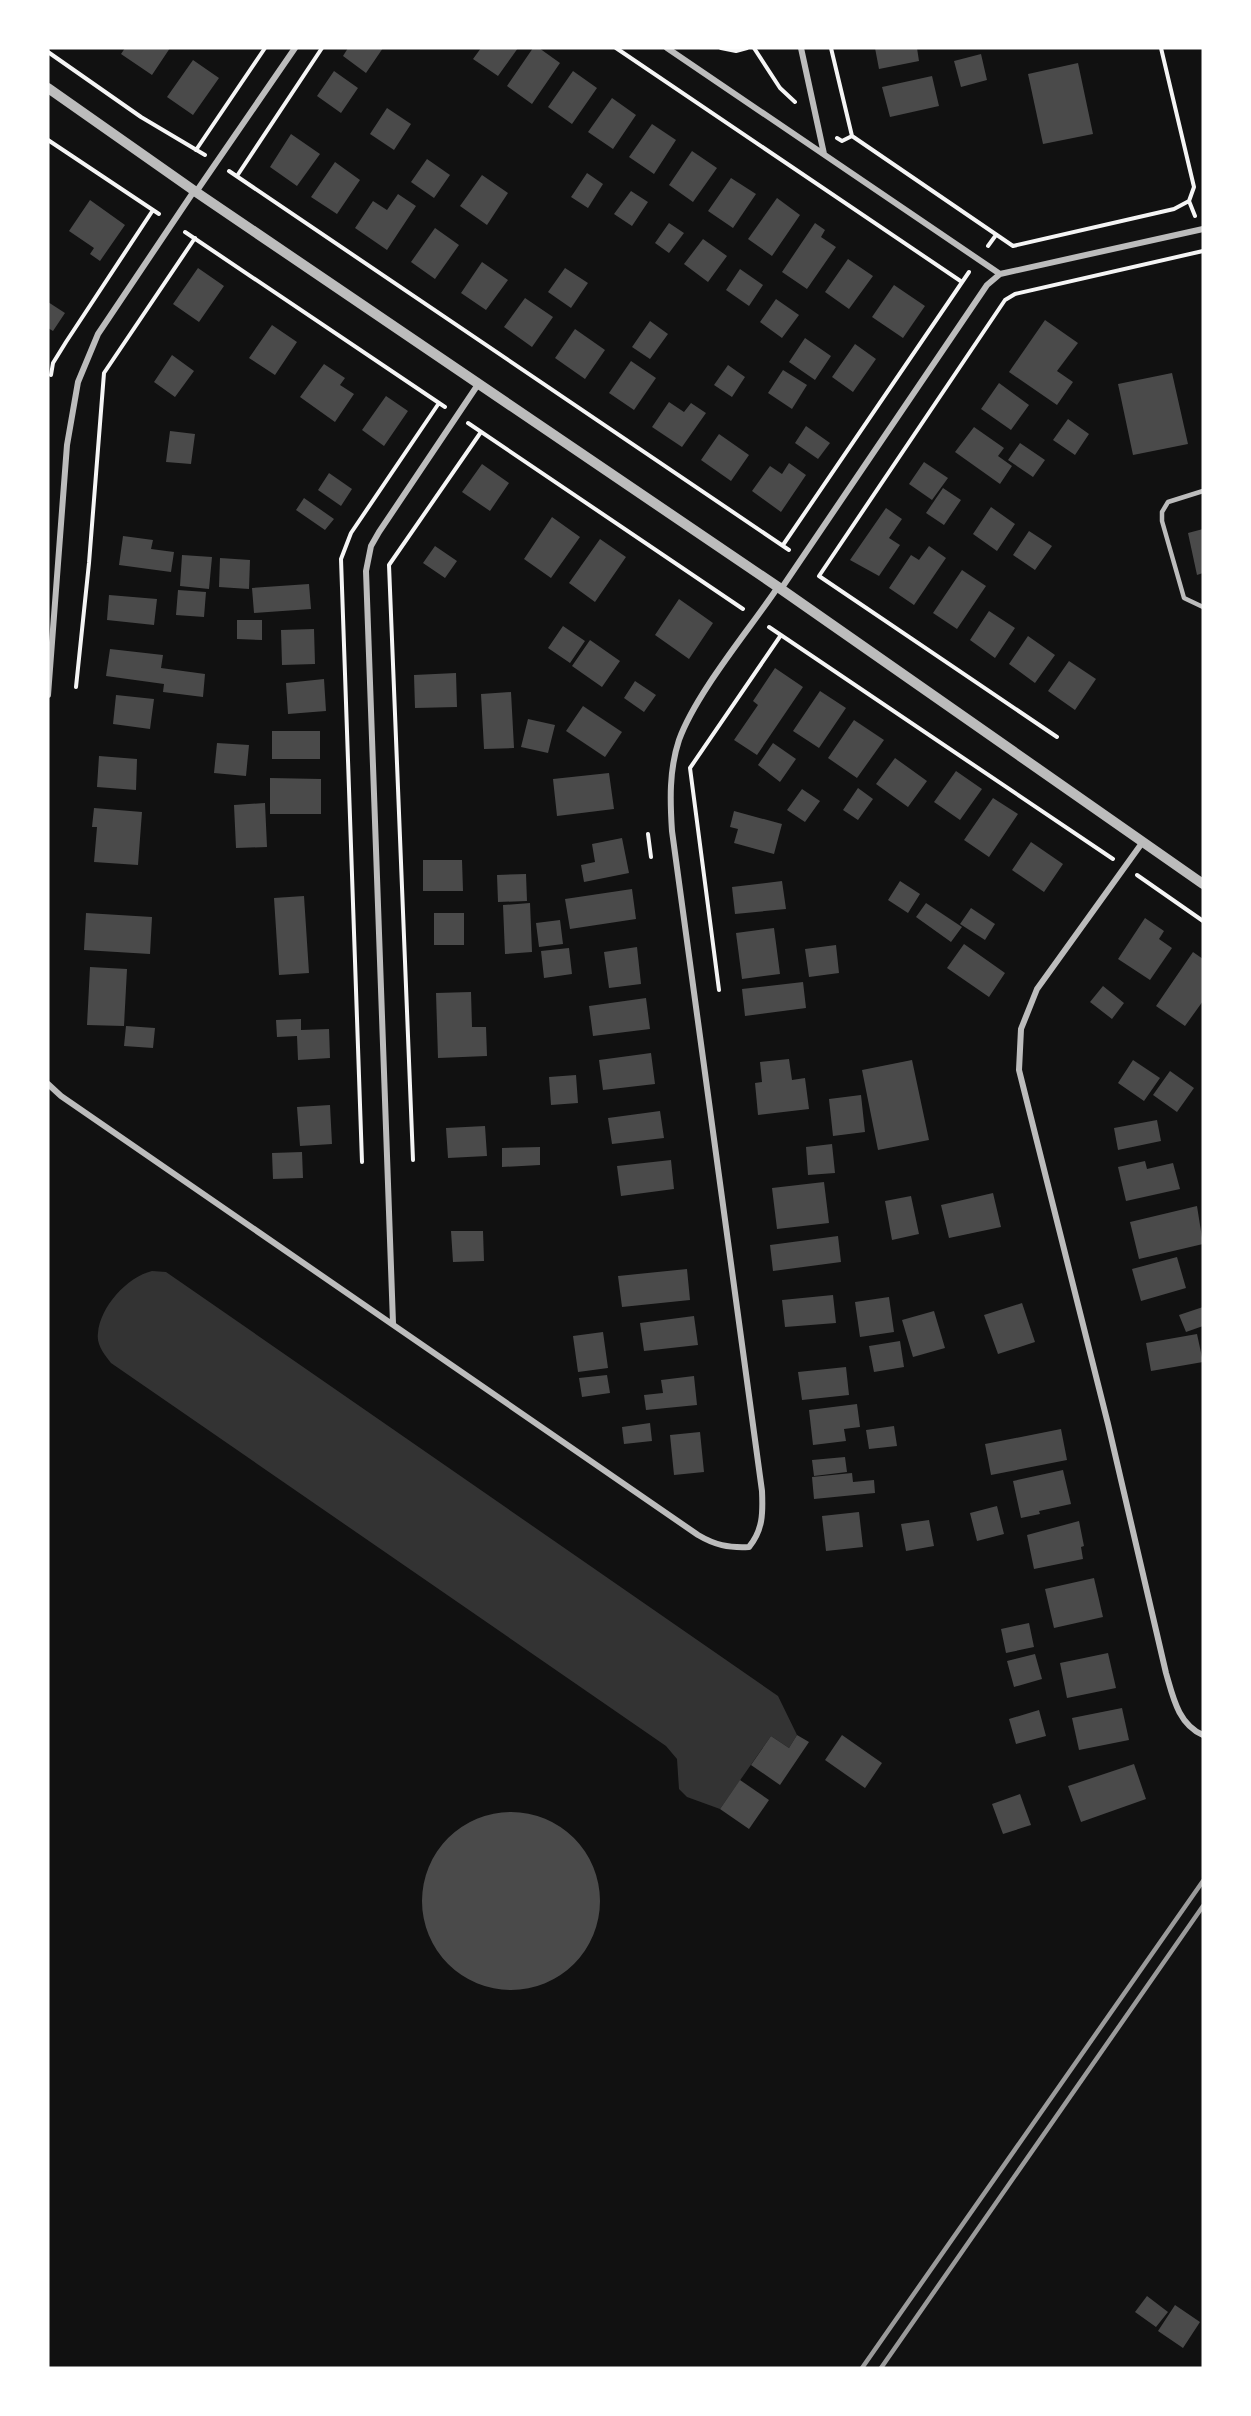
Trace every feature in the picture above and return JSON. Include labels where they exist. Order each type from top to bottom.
[{"type":"street","points":[[48,695],[67,445],[78,382],[98,334],[172,223],[217,164],[295,48]]},
{"type":"street","points":[[667,48],[1000,274]]},
{"type":"street","points":[[801,48],[824,154]]},
{"type":"street","points":[[48,88],[195,191],[480,382],[780,588],[1203,884]]},
{"type":"street","points":[[48,1084],[61,1096],[698,1535],[715,1544],[731,1548],[748,1547],[758,1537],[762,1524],[762,1491],[672,831],[670,795],[679,741],[687,721],[801,560],[987,285],[1000,274],[1202,229]]},
{"type":"street","points":[[393,1323],[366,572],[371,546],[378,531],[480,382]]},
{"type":"street","points":[[1142,843],[1037,989],[1021,1029],[1019,1070],[1105,1412],[1175,1706],[1185,1721],[1203,1735]]},
{"type":"lane","points":[[1203,491],[1168,502],[1162,512],[1162,521],[1184,598],[1203,607]]},
{"type":"path","points":[[196,150],[266,48]]},
{"type":"path","points":[[237,176],[322,48]]},
{"type":"path","points":[[616,48],[962,282]]},
{"type":"path","points":[[721,48],[730,51],[747,48]]},
{"type":"path","points":[[831,48],[852,136],[1013,246],[1174,208],[1188,201],[1194,187],[1161,48]]},
{"type":"path","points":[[48,52],[141,117],[237,176],[783,545],[819,576],[1057,737]]},
{"type":"path","points":[[48,140],[751,615]]},
{"type":"path","points":[[1188,201],[1202,229]]},
{"type":"path","points":[[51,375],[53,363],[153,210]]},
{"type":"path","points":[[783,545],[996,234]]},
{"type":"path","points":[[76,687],[89,562],[104,373],[195,238]]},
{"type":"path","points":[[819,576],[1005,300],[1015,294],[1203,250]]},
{"type":"path","points":[[413,1160],[389,565],[481,432]]},
{"type":"path","points":[[761,621],[1117,862]]},
{"type":"path","points":[[719,990],[690,768],[781,635]]},
{"type":"path","points":[[648,834],[651,857]]},
{"type":"path","points":[[1127,868],[1203,921]]},
{"type":"shaded area","points":[[152,1271],[166,1272],[778,1696],[797,1735],[789,1748],[771,1736],[720,1809],[687,1797],[679,1789],[677,1759],[666,1746],[111,1363],[98,1342],[100,1323],[104,1313],[124,1286]]},
{"type":"building","points":[[125,48],[170,48],[152,75],[121,54]]},
{"type":"building","points":[[348,48],[383,48],[366,73],[343,56]]},
{"type":"building","points":[[481,48],[518,48],[498,76],[473,59]]},
{"type":"building","points":[[533,48],[539,48],[560,63],[532,104],[507,86]]},
{"type":"building","points":[[875,48],[917,48],[919,61],[879,69]]},
{"type":"building","points":[[981,54],[987,80],[961,87],[954,61]]},
{"type":"building","points":[[193,60],[219,78],[193,115],[167,97]]},
{"type":"building","points":[[1078,63],[1093,134],[1043,144],[1028,74]]},
{"type":"building","points":[[334,71],[358,88],[341,113],[317,96]]},
{"type":"building","points":[[573,71],[597,88],[572,124],[548,107]]},
{"type":"building","points":[[932,76],[939,106],[890,117],[882,87]]},
{"type":"building","points":[[612,98],[636,115],[613,149],[588,132]]},
{"type":"building","points":[[387,108],[411,124],[394,150],[370,134]]},
{"type":"building","points":[[652,124],[676,140],[654,174],[629,157]]},
{"type":"building","points":[[291,134],[320,154],[297,186],[270,167]]},
{"type":"building","points":[[692,151],[717,168],[693,202],[669,185]]},
{"type":"building","points":[[427,159],[450,175],[434,198],[411,182]]},
{"type":"building","points":[[335,162],[360,180],[337,214],[311,197]]},
{"type":"building","points":[[587,173],[603,184],[588,208],[571,197]]},
{"type":"building","points":[[482,175],[508,193],[487,225],[460,206]]},
{"type":"building","points":[[731,178],[756,194],[733,228],[708,211]]},
{"type":"building","points":[[631,191],[648,202],[632,226],[614,214]]},
{"type":"building","points":[[398,194],[416,206],[387,250],[355,228],[373,201],[387,210]]},
{"type":"building","points":[[777,198],[800,215],[772,256],[748,239]]},
{"type":"building","points":[[90,200],[125,225],[100,261],[90,254],[94,248],[69,231]]},
{"type":"building","points":[[669,223],[684,233],[669,253],[655,243]]},
{"type":"building","points":[[815,223],[825,230],[821,237],[836,247],[807,289],[782,272]]},
{"type":"building","points":[[435,228],[459,245],[435,279],[411,262]]},
{"type":"building","points":[[703,239],[727,256],[708,282],[684,264]]},
{"type":"building","points":[[848,259],[873,276],[849,309],[825,292]]},
{"type":"building","points":[[482,262],[508,280],[486,310],[461,293]]},
{"type":"building","points":[[198,268],[224,286],[199,322],[173,304]]},
{"type":"building","points":[[565,268],[588,283],[571,308],[548,292]]},
{"type":"building","points":[[740,269],[763,285],[749,306],[726,290]]},
{"type":"building","points":[[894,285],[925,306],[903,338],[872,317]]},
{"type":"building","points":[[525,298],[553,317],[532,347],[504,327]]},
{"type":"building","points":[[776,299],[799,315],[782,338],[760,322]]},
{"type":"building","points":[[48,302],[65,313],[53,331],[48,328]]},
{"type":"building","points":[[1045,320],[1078,343],[1057,371],[1073,382],[1057,405],[1009,372]]},
{"type":"building","points":[[650,321],[668,334],[650,359],[632,347]]},
{"type":"building","points":[[272,325],[297,342],[275,375],[249,358]]},
{"type":"building","points":[[575,329],[605,350],[585,379],[555,358]]},
{"type":"building","points":[[805,338],[831,356],[815,380],[789,362]]},
{"type":"building","points":[[855,344],[876,359],[853,392],[832,377]]},
{"type":"building","points":[[172,355],[194,371],[175,397],[154,382]]},
{"type":"building","points":[[631,361],[656,378],[634,410],[609,393]]},
{"type":"building","points":[[324,364],[345,378],[340,385],[354,394],[335,422],[300,397]]},
{"type":"building","points":[[728,365],[745,377],[732,397],[714,385]]},
{"type":"building","points":[[783,370],[807,385],[792,409],[768,393]]},
{"type":"building","points":[[1172,373],[1188,444],[1133,455],[1118,384]]},
{"type":"building","points":[[999,383],[1029,405],[1011,430],[981,409]]},
{"type":"building","points":[[386,396],[408,411],[384,446],[362,430]]},
{"type":"building","points":[[669,402],[684,412],[691,403],[706,413],[682,447],[652,427]]},
{"type":"building","points":[[1068,419],[1089,434],[1075,455],[1053,440]]},
{"type":"building","points":[[806,426],[830,443],[818,459],[795,443]]},
{"type":"building","points":[[974,427],[1004,448],[998,456],[1012,466],[1000,484],[955,452]]},
{"type":"building","points":[[170,431],[195,434],[191,464],[166,462]]},
{"type":"building","points":[[719,434],[749,455],[731,481],[701,460]]},
{"type":"building","points":[[1020,443],[1045,460],[1033,477],[1008,460]]},
{"type":"building","points":[[924,462],[948,478],[932,500],[909,484]]},
{"type":"building","points":[[789,463],[806,475],[781,512],[752,491],[770,466],[782,474]]},
{"type":"building","points":[[482,464],[509,483],[490,511],[462,492]]},
{"type":"building","points":[[329,473],[352,489],[341,506],[318,490]]},
{"type":"building","points":[[943,488],[961,500],[944,525],[926,513]]},
{"type":"building","points":[[304,498],[334,519],[325,530],[296,510]]},
{"type":"building","points":[[991,507],[1015,524],[997,551],[973,534]]},
{"type":"building","points":[[886,508],[902,519],[889,538],[900,545],[879,576],[850,560]]},
{"type":"building","points":[[552,517],[580,537],[551,578],[524,559]]},
{"type":"building","points":[[1203,529],[1203,573],[1197,575],[1188,533]]},
{"type":"building","points":[[1029,531],[1052,546],[1035,570],[1013,555]]},
{"type":"building","points":[[123,536],[153,540],[151,549],[174,552],[171,572],[119,565]]},
{"type":"building","points":[[600,539],[626,557],[595,602],[569,583]]},
{"type":"building","points":[[435,546],[457,561],[445,578],[423,563]]},
{"type":"building","points":[[929,546],[946,558],[914,605],[889,588],[911,555],[919,560]]},
{"type":"building","points":[[182,555],[212,557],[209,589],[180,586]]},
{"type":"building","points":[[220,558],[250,560],[249,589],[219,587]]},
{"type":"building","points":[[962,570],[986,586],[957,629],[933,613]]},
{"type":"building","points":[[309,584],[311,609],[254,613],[252,588]]},
{"type":"building","points":[[178,590],[206,592],[204,617],[176,615]]},
{"type":"building","points":[[109,595],[157,599],[154,625],[107,620]]},
{"type":"building","points":[[679,599],[713,623],[689,659],[655,635]]},
{"type":"building","points":[[989,611],[1015,628],[995,658],[970,640]]},
{"type":"building","points":[[237,620],[262,620],[262,640],[237,639]]},
{"type":"building","points":[[563,626],[585,641],[570,663],[548,648]]},
{"type":"building","points":[[314,629],[315,664],[282,665],[281,630]]},
{"type":"building","points":[[1028,636],[1055,655],[1035,683],[1009,664]]},
{"type":"building","points":[[590,640],[620,661],[602,687],[572,666]]},
{"type":"building","points":[[110,649],[163,655],[161,668],[205,674],[203,697],[163,692],[164,684],[106,676]]},
{"type":"building","points":[[1069,661],[1096,679],[1075,710],[1048,691]]},
{"type":"building","points":[[775,668],[803,687],[757,755],[734,740],[758,705],[753,701]]},
{"type":"building","points":[[456,673],[457,707],[415,708],[414,675]]},
{"type":"building","points":[[324,679],[326,711],[288,714],[286,683]]},
{"type":"building","points":[[635,681],[656,695],[644,712],[624,698]]},
{"type":"building","points":[[820,691],[846,708],[819,748],[793,731]]},
{"type":"building","points":[[511,692],[514,748],[484,749],[481,694]]},
{"type":"building","points":[[116,695],[154,699],[150,729],[113,724]]},
{"type":"building","points":[[583,706],[622,732],[605,757],[566,731]]},
{"type":"building","points":[[528,719],[555,725],[548,753],[521,747]]},
{"type":"building","points":[[854,720],[884,740],[857,778],[828,758]]},
{"type":"building","points":[[272,731],[320,731],[320,759],[272,759]]},
{"type":"building","points":[[217,743],[249,745],[246,776],[214,773]]},
{"type":"building","points":[[773,743],[796,759],[780,782],[758,765]]},
{"type":"building","points":[[99,756],[137,759],[136,790],[97,787]]},
{"type":"building","points":[[895,758],[927,781],[908,807],[876,784]]},
{"type":"building","points":[[956,771],[982,789],[960,820],[934,802]]},
{"type":"building","points":[[609,773],[614,809],[557,816],[553,779]]},
{"type":"building","points":[[270,778],[321,779],[321,814],[270,814]]},
{"type":"building","points":[[858,788],[873,799],[858,820],[843,810]]},
{"type":"building","points":[[802,789],[820,801],[805,822],[787,810]]},
{"type":"building","points":[[993,798],[1018,814],[989,857],[964,840]]},
{"type":"building","points":[[265,803],[267,847],[236,848],[234,805]]},
{"type":"building","points":[[94,808],[142,812],[138,865],[94,862],[97,827],[92,827]]},
{"type":"building","points":[[734,811],[782,824],[774,854],[734,843],[738,829],[730,827]]},
{"type":"building","points":[[622,838],[629,873],[584,882],[581,865],[595,862],[592,844]]},
{"type":"building","points":[[1031,842],[1063,864],[1044,892],[1012,870]]},
{"type":"building","points":[[423,860],[462,860],[463,891],[423,891]]},
{"type":"building","points":[[526,874],[527,901],[498,902],[497,875]]},
{"type":"building","points":[[782,881],[786,909],[735,914],[732,887]]},
{"type":"building","points":[[900,881],[920,894],[908,913],[888,900]]},
{"type":"building","points":[[632,889],[636,919],[570,929],[565,899]]},
{"type":"building","points":[[304,896],[309,973],[279,975],[274,898]]},
{"type":"building","points":[[530,903],[532,952],[505,954],[503,905]]},
{"type":"building","points":[[926,903],[962,927],[951,942],[916,917]]},
{"type":"building","points":[[971,908],[995,924],[985,940],[960,924]]},
{"type":"building","points":[[86,913],[152,917],[150,954],[84,950]]},
{"type":"building","points":[[434,913],[464,913],[464,945],[434,945]]},
{"type":"building","points":[[1145,918],[1164,931],[1159,939],[1172,948],[1150,980],[1118,959]]},
{"type":"building","points":[[560,920],[563,944],[539,947],[536,923]]},
{"type":"building","points":[[774,928],[780,974],[742,979],[736,933]]},
{"type":"building","points":[[964,944],[1005,973],[989,997],[947,968]]},
{"type":"building","points":[[836,945],[839,973],[809,977],[805,949]]},
{"type":"building","points":[[637,947],[641,984],[609,988],[604,952]]},
{"type":"building","points":[[569,948],[572,974],[544,978],[541,951]]},
{"type":"building","points":[[1193,952],[1203,959],[1203,1001],[1185,1026],[1156,1006]]},
{"type":"building","points":[[90,967],[127,969],[124,1026],[87,1025]]},
{"type":"building","points":[[803,982],[806,1008],[745,1016],[742,989]]},
{"type":"building","points":[[1103,986],[1124,1003],[1112,1019],[1090,1002]]},
{"type":"building","points":[[471,992],[472,1027],[486,1027],[487,1056],[438,1058],[436,993]]},
{"type":"building","points":[[646,998],[650,1029],[593,1036],[589,1006]]},
{"type":"building","points":[[301,1019],[301,1030],[329,1029],[330,1058],[298,1060],[297,1036],[277,1037],[276,1020]]},
{"type":"building","points":[[126,1026],[155,1028],[153,1048],[124,1046]]},
{"type":"building","points":[[651,1053],[655,1084],[603,1090],[599,1060]]},
{"type":"building","points":[[789,1059],[792,1080],[805,1078],[809,1109],[758,1115],[755,1083],[762,1082],[760,1062]]},
{"type":"building","points":[[912,1060],[929,1140],[878,1150],[862,1070]]},
{"type":"building","points":[[1133,1060],[1160,1078],[1144,1101],[1118,1083]]},
{"type":"building","points":[[1170,1071],[1194,1088],[1177,1112],[1153,1095]]},
{"type":"building","points":[[576,1075],[578,1103],[551,1105],[549,1077]]},
{"type":"building","points":[[861,1095],[865,1132],[833,1136],[829,1099]]},
{"type":"building","points":[[330,1105],[332,1144],[300,1146],[297,1107]]},
{"type":"building","points":[[660,1111],[664,1138],[612,1144],[608,1118]]},
{"type":"building","points":[[1157,1120],[1161,1141],[1118,1150],[1114,1128]]},
{"type":"building","points":[[485,1126],[487,1156],[448,1158],[446,1128]]},
{"type":"building","points":[[832,1144],[835,1173],[808,1175],[806,1147]]},
{"type":"building","points":[[540,1147],[540,1165],[502,1167],[502,1148]]},
{"type":"building","points":[[302,1152],[303,1178],[273,1179],[272,1153]]},
{"type":"building","points":[[671,1160],[674,1189],[621,1196],[617,1166]]},
{"type":"building","points":[[1145,1161],[1147,1169],[1173,1163],[1180,1189],[1126,1201],[1118,1167]]},
{"type":"building","points":[[824,1182],[829,1223],[777,1229],[772,1188]]},
{"type":"building","points":[[993,1193],[1001,1227],[949,1238],[941,1205]]},
{"type":"building","points":[[911,1196],[919,1234],[892,1240],[885,1201]]},
{"type":"building","points":[[1197,1206],[1203,1244],[1139,1259],[1130,1222]]},
{"type":"building","points":[[451,1231],[483,1231],[484,1261],[453,1262]]},
{"type":"building","points":[[838,1236],[841,1262],[773,1271],[770,1245]]},
{"type":"building","points":[[1177,1257],[1186,1288],[1141,1301],[1132,1269]]},
{"type":"building","points":[[687,1269],[690,1300],[622,1307],[618,1276]]},
{"type":"building","points":[[833,1295],[836,1323],[785,1327],[782,1300]]},
{"type":"building","points":[[889,1297],[894,1332],[860,1337],[855,1302]]},
{"type":"building","points":[[1022,1303],[1035,1342],[998,1354],[984,1315]]},
{"type":"building","points":[[1203,1307],[1203,1326],[1186,1332],[1179,1315]]},
{"type":"building","points":[[934,1311],[945,1348],[913,1357],[902,1320]]},
{"type":"building","points":[[694,1316],[698,1345],[644,1351],[640,1323]]},
{"type":"building","points":[[603,1332],[608,1368],[578,1372],[573,1336]]},
{"type":"building","points":[[1197,1334],[1203,1362],[1151,1371],[1146,1343]]},
{"type":"building","points":[[900,1341],[904,1367],[874,1372],[869,1346]]},
{"type":"building","points":[[846,1367],[849,1395],[802,1400],[798,1372]]},
{"type":"building","points":[[607,1375],[610,1393],[582,1397],[579,1378]]},
{"type":"building","points":[[694,1376],[697,1405],[646,1410],[644,1395],[663,1393],[661,1380]]},
{"type":"building","points":[[857,1404],[860,1427],[844,1429],[846,1441],[813,1445],[809,1410]]},
{"type":"building","points":[[650,1423],[652,1441],[624,1444],[622,1427]]},
{"type":"building","points":[[894,1426],[897,1446],[869,1449],[866,1430]]},
{"type":"building","points":[[1061,1429],[1067,1460],[991,1475],[985,1444]]},
{"type":"building","points":[[700,1432],[704,1472],[674,1475],[670,1435]]},
{"type":"building","points":[[845,1457],[847,1472],[814,1476],[812,1460]]},
{"type":"building","points":[[1063,1470],[1071,1504],[1039,1511],[1040,1514],[1021,1518],[1013,1481]]},
{"type":"building","points":[[852,1473],[853,1482],[874,1480],[875,1493],[814,1499],[812,1477]]},
{"type":"building","points":[[997,1506],[1004,1534],[977,1541],[970,1513]]},
{"type":"building","points":[[859,1512],[863,1547],[826,1551],[822,1516]]},
{"type":"building","points":[[929,1520],[934,1546],[906,1551],[901,1524]]},
{"type":"building","points":[[1079,1521],[1084,1546],[1081,1547],[1083,1559],[1034,1569],[1027,1535]]},
{"type":"building","points":[[1094,1578],[1103,1617],[1054,1628],[1045,1589]]},
{"type":"building","points":[[1029,1623],[1034,1647],[1006,1653],[1001,1629]]},
{"type":"building","points":[[1108,1653],[1116,1688],[1067,1698],[1060,1663]]},
{"type":"building","points":[[1035,1654],[1042,1679],[1014,1687],[1007,1661]]},
{"type":"building","points":[[1122,1708],[1129,1740],[1079,1750],[1072,1718]]},
{"type":"building","points":[[1039,1710],[1046,1736],[1016,1744],[1009,1719]]},
{"type":"building","points":[[797,1735],[809,1742],[780,1785],[751,1765],[771,1736],[789,1748]]},
{"type":"building","points":[[842,1735],[882,1763],[865,1788],[825,1760]]},
{"type":"building","points":[[1134,1764],[1146,1799],[1081,1822],[1068,1786]]},
{"type":"building","points":[[740,1780],[769,1800],[749,1829],[720,1809]]},
{"type":"building","points":[[1020,1794],[1031,1825],[1003,1834],[992,1804]]},
{"type":"building","points":[[511,1812],[545,1819],[574,1838],[593,1867],[600,1901],[593,1935],[574,1964],[545,1983],[511,1990],[477,1983],[448,1964],[429,1935],[422,1901],[429,1867],[448,1838],[477,1819]]},
{"type":"building","points":[[1147,2296],[1168,2312],[1156,2327],[1135,2312]]},
{"type":"building","points":[[1175,2305],[1200,2322],[1183,2348],[1158,2331]]},
{"type":"railway","points":[[862,2368],[1203,1881]]},
{"type":"railway","points":[[881,2368],[1203,1906]]}]
